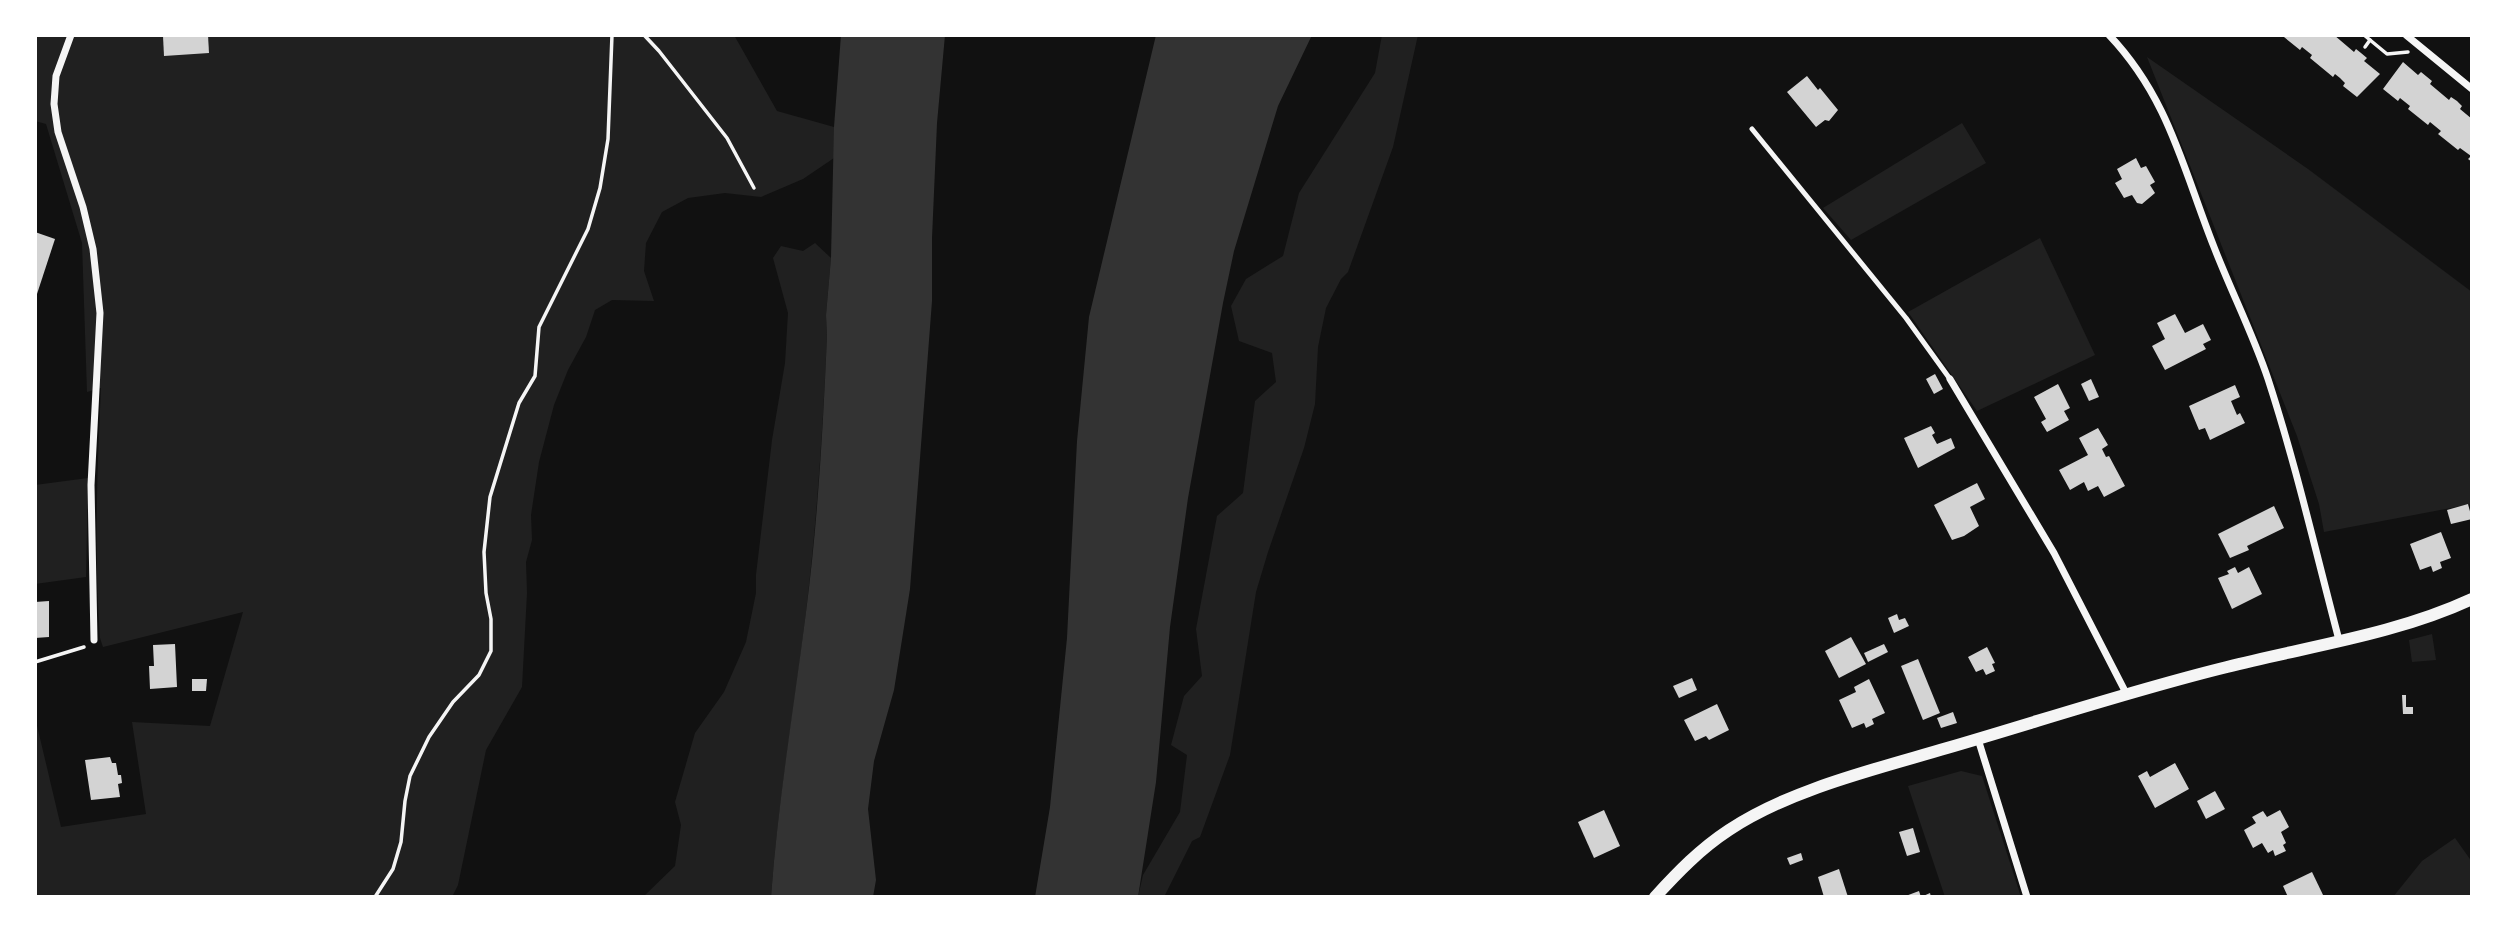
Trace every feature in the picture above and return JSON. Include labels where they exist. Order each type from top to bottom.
[{"type":"street","points":[[71,35],[56,76],[54,104],[58,132],[83,207],[93,249],[100,313],[91,485],[94,640]]},
{"type":"street","points":[[2109,35],[2147,82],[2170,125],[2214,247],[2267,376],[2287,439],[2339,640]]},
{"type":"street","points":[[2406,35],[2472,89]]},
{"type":"street","points":[[1950,379],[2054,553],[2129,692]]},
{"type":"street","points":[[1654,897],[1686,863],[1732,828],[1787,800],[1847,778],[2129,692],[2397,628],[2472,599]]},
{"type":"street","points":[[1978,739],[2027,897]]},
{"type":"lane","points":[[1752,129],[1906,318],[1950,379]]},
{"type":"path","points":[[375,897],[393,869],[401,842],[410,776],[429,737],[453,702],[479,675],[491,651],[491,619],[486,593],[484,552],[490,497],[519,403],[534,376],[539,327],[588,229],[600,188],[608,139],[612,35]]},
{"type":"path","points":[[644,35],[727,138],[754,188]]},
{"type":"path","points":[[2364,35],[2387,54],[2409,52]]},
{"type":"path","points":[[2365,47],[2370,40]]},
{"type":"path","points":[[35,662],[86,647],[94,640]]},
{"type":"shaded area","points":[[35,35],[734,35],[777,111],[834,127],[834,158],[803,179],[761,197],[725,193],[688,198],[662,212],[646,243],[644,271],[654,301],[612,300],[595,310],[586,337],[568,370],[554,405],[539,462],[531,515],[532,540],[526,562],[522,687],[486,750],[458,885],[452,897],[35,897],[35,717],[61,827],[146,814],[132,722],[210,726],[243,612],[103,647],[98,607],[97,544],[101,388],[87,392],[82,243],[46,124],[35,121]]},
{"type":"shaded area","points":[[841,35],[945,35],[937,123],[932,301],[910,589],[894,690],[874,761],[868,809],[876,880],[873,897],[771,897],[817,509],[831,258],[834,127]]},
{"type":"shaded area","points":[[1156,35],[1312,35],[1278,106],[1234,251],[1223,303],[1188,498],[1170,627],[1156,782],[1138,897],[1035,897],[1050,807],[1067,638],[1077,441],[1089,317]]},
{"type":"shaded area","points":[[1382,35],[1418,35],[1393,147],[1348,272],[1341,279],[1326,308],[1318,347],[1315,404],[1304,448],[1256,592],[1230,755],[1200,837],[1192,841],[1164,897],[1138,897],[1143,875],[1180,812],[1187,755],[1171,745],[1184,696],[1202,676],[1196,629],[1217,516],[1243,493],[1255,401],[1276,382],[1272,353],[1239,341],[1231,306],[1246,279],[1283,256],[1299,193],[1375,73]]},
{"type":"shaded area","points":[[2147,57],[2308,169],[2472,292],[2472,504],[2324,532],[2319,504],[2297,436]]},
{"type":"shaded area","points":[[1962,123],[1986,163],[1851,240],[1823,208]]},
{"type":"shaded area","points":[[2040,238],[2095,355],[1977,411],[1908,312]]},
{"type":"shaded area","points":[[815,243],[831,258],[821,440],[810,578],[771,897],[643,897],[675,866],[681,825],[675,802],[695,733],[724,692],[746,642],[756,593],[772,440],[785,363],[788,313],[773,258],[781,246],[803,251]]},
{"type":"shaded area","points":[[88,478],[86,577],[35,584],[35,485]]},
{"type":"shaded area","points":[[2432,634],[2436,660],[2412,662],[2409,640]]},
{"type":"shaded area","points":[[1961,771],[1982,776],[2021,897],[1945,897],[1908,786]]},
{"type":"shaded area","points":[[2455,838],[2472,862],[2472,897],[2393,897],[2422,861]]},
{"type":"building","points":[[208,35],[209,53],[164,56],[163,36]]},
{"type":"building","points":[[2334,35],[2354,52],[2356,49],[2367,58],[2364,61],[2380,74],[2357,97],[2343,86],[2345,83],[2340,78],[2335,74],[2333,77],[2310,58],[2312,55],[2302,47],[2300,50],[2284,37]]},
{"type":"building","points":[[2403,62],[2418,75],[2421,72],[2432,81],[2430,84],[2449,100],[2451,97],[2457,101],[2462,106],[2460,109],[2472,119],[2472,162],[2468,159],[2471,156],[2460,148],[2458,150],[2438,134],[2441,131],[2430,122],[2428,125],[2408,109],[2410,106],[2400,98],[2398,101],[2383,89]]},
{"type":"building","points":[[1807,76],[1838,110],[1829,121],[1825,120],[1816,127],[1787,92]]},
{"type":"building","points":[[2136,158],[2141,168],[2146,166],[2155,182],[2150,185],[2155,193],[2142,204],[2137,203],[2132,195],[2124,198],[2115,183],[2122,179],[2117,169]]},
{"type":"building","points":[[35,232],[55,239],[36,297],[35,297]]},
{"type":"building","points":[[2175,314],[2185,333],[2203,324],[2211,340],[2203,344],[2206,349],[2165,370],[2152,346],[2165,339],[2157,323]]},
{"type":"building","points":[[1935,374],[1943,389],[1934,394],[1926,379]]},
{"type":"building","points":[[2091,379],[2099,397],[2089,401],[2081,384]]},
{"type":"building","points":[[2058,384],[2070,408],[2064,411],[2069,420],[2047,432],[2041,422],[2046,419],[2034,397]]},
{"type":"building","points":[[2235,385],[2240,397],[2231,401],[2237,415],[2240,413],[2245,423],[2210,440],[2205,428],[2199,430],[2189,406]]},
{"type":"building","points":[[1931,426],[1937,444],[1951,438],[1955,448],[1918,468],[1904,438]]},
{"type":"building","points":[[2098,428],[2108,445],[2102,449],[2106,457],[2109,456],[2125,486],[2104,497],[2098,486],[2088,491],[2084,482],[2070,490],[2059,470],[2088,455],[2079,438]]},
{"type":"building","points":[[1977,483],[1985,499],[1970,507],[1979,526],[1952,540],[1934,505]]},
{"type":"building","points":[[2468,504],[2472,519],[2451,524],[2447,510]]},
{"type":"building","points":[[2274,506],[2284,528],[2247,546],[2249,550],[2230,558],[2218,534]]},
{"type":"building","points":[[2441,532],[2451,558],[2440,562],[2442,568],[2433,572],[2431,566],[2420,570],[2410,544]]},
{"type":"building","points":[[2235,567],[2238,573],[2249,567],[2262,594],[2232,609],[2218,578],[2229,574],[2227,571]]},
{"type":"building","points":[[49,601],[49,637],[35,638],[35,602]]},
{"type":"building","points":[[1897,614],[1899,620],[1905,618],[1909,626],[1894,633],[1888,618]]},
{"type":"building","points":[[1851,637],[1866,664],[1839,678],[1825,651]]},
{"type":"building","points":[[175,644],[177,687],[150,689],[149,666],[154,666],[153,645]]},
{"type":"building","points":[[1884,644],[1888,652],[1868,662],[1864,653]]},
{"type":"building","points":[[1987,647],[1995,663],[1992,664],[1995,671],[1986,675],[1983,669],[1976,672],[1968,657]]},
{"type":"building","points":[[1918,659],[1940,713],[1923,720],[1901,666]]},
{"type":"building","points":[[1692,678],[1697,690],[1679,698],[1673,686]]},
{"type":"building","points":[[192,679],[207,679],[206,691],[192,691]]},
{"type":"building","points":[[1869,679],[1885,713],[1872,719],[1874,724],[1866,728],[1864,723],[1852,728],[1839,700],[1856,692],[1854,687]]},
{"type":"building","points":[[2402,695],[2406,695],[2406,707],[2413,707],[2413,714],[2403,714]]},
{"type":"building","points":[[1717,704],[1729,730],[1709,740],[1706,736],[1695,741],[1684,720]]},
{"type":"building","points":[[1953,712],[1957,723],[1941,728],[1937,718]]},
{"type":"building","points":[[110,757],[112,763],[116,763],[118,775],[121,775],[122,783],[118,784],[120,797],[91,800],[85,760]]},
{"type":"building","points":[[2175,763],[2189,789],[2155,808],[2138,776],[2147,771],[2150,777]]},
{"type":"building","points":[[2215,791],[2225,809],[2206,819],[2197,801]]},
{"type":"building","points":[[1604,810],[1620,846],[1594,858],[1578,822]]},
{"type":"building","points":[[2280,810],[2289,827],[2281,832],[2286,851],[2275,856],[2273,850],[2268,853],[2262,843],[2253,848],[2244,830],[2256,823],[2252,817],[2263,811],[2267,817]]},
{"type":"building","points":[[1913,828],[1920,852],[1907,856],[1899,832]]},
{"type":"building","points":[[1801,853],[1803,860],[1790,865],[1787,858]]},
{"type":"building","points":[[1839,869],[1848,897],[1824,897],[1818,877]]},
{"type":"building","points":[[2312,872],[2324,897],[2288,897],[2283,886]]},
{"type":"building","points":[[1919,891],[1921,897],[1903,897]]}]
